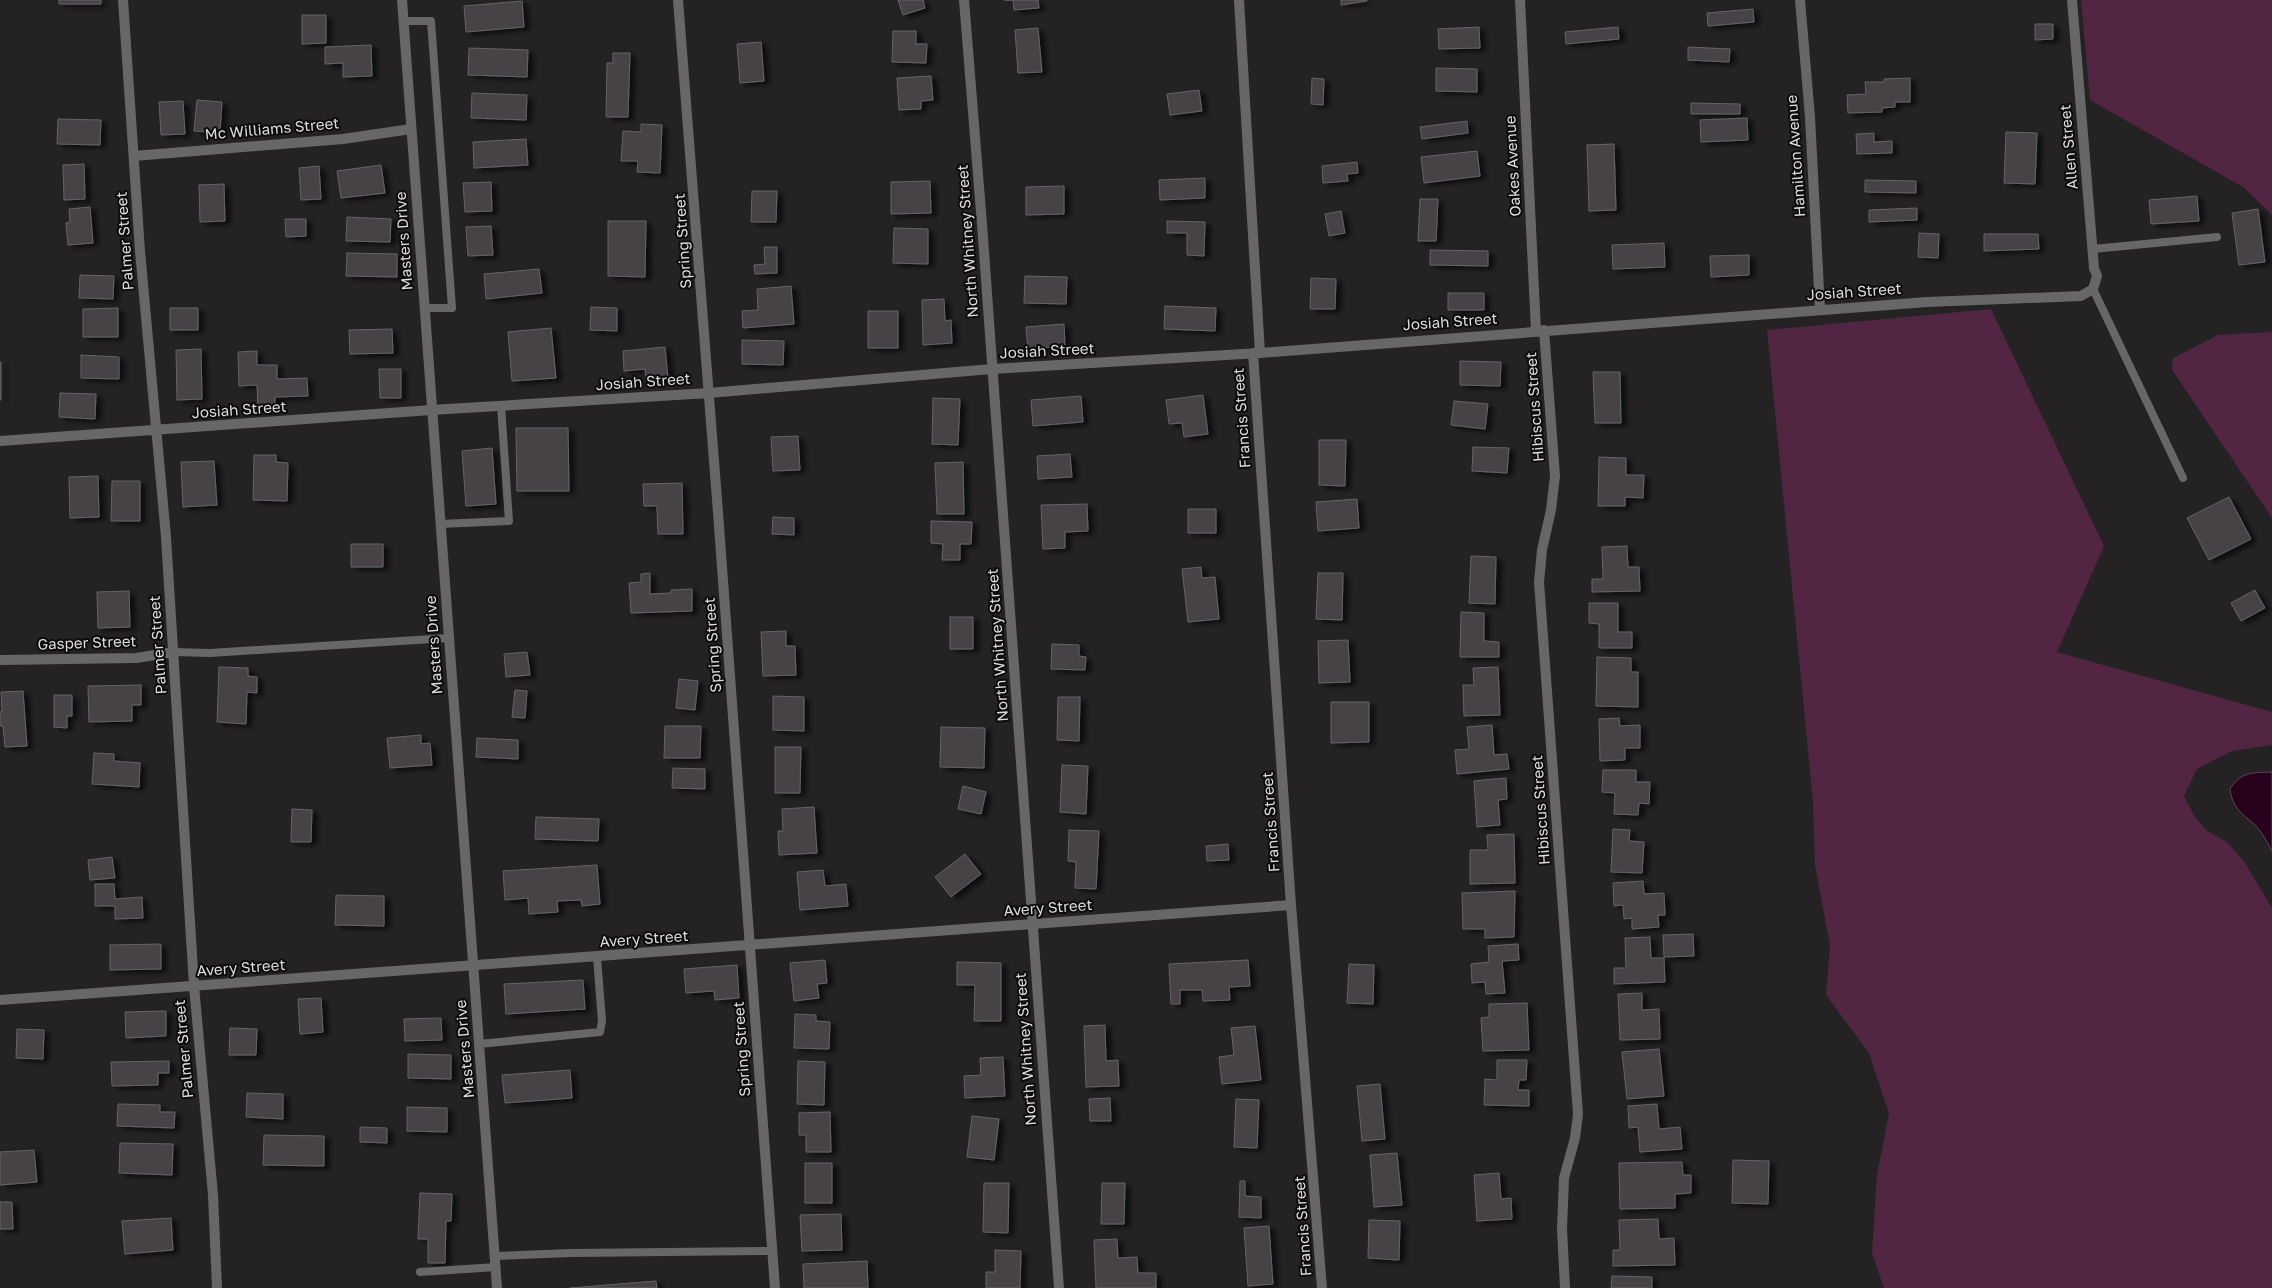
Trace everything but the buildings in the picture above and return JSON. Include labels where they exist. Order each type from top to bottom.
[{"type":"street","name":"Palmer Street","points":[[123,0],[174,652],[194,986],[213,1195],[217,1288]]},
{"type":"street","name":"Masters Drive","points":[[402,0],[497,1288]]},
{"type":"street","name":"Spring Street","points":[[678,0],[775,1288]]},
{"type":"street","name":"North Whitney Street","points":[[964,0],[1059,1288]]},
{"type":"street","name":"Francis Street","points":[[1239,0],[1257,353],[1291,906],[1322,1288]]},
{"type":"street","name":"Oakes Avenue","points":[[1520,0],[1540,331]]},
{"type":"street","name":"Hamilton Avenue","points":[[1800,0],[1810,127],[1820,310]]},
{"type":"street","name":"Allen Street","points":[[2072,0],[2093,249],[2097,276],[2094,289]]},
{"type":"street","name":"Mc Williams Street","points":[[134,156],[343,139],[411,129]]},
{"type":"street","name":"Josiah Street","points":[[0,442],[431,410],[709,393],[992,369],[1257,353],[1926,302],[2082,296],[2094,289]]},
{"type":"street","name":"Hibiscus Street","points":[[1540,331],[1555,476],[1552,510],[1542,550],[1539,582],[1578,1114],[1575,1138],[1564,1178],[1562,1229],[1565,1288]]},
{"type":"street","name":"Gasper Street","points":[[0,660],[136,658],[174,652]]},
{"type":"street","name":"Avery Street","points":[[0,1000],[1291,906]]},
{"type":"lane","points":[[403,21],[431,21],[452,308],[424,308]]},
{"type":"lane","points":[[2093,249],[2217,237]]},
{"type":"lane","points":[[2094,289],[2183,478]]},
{"type":"lane","points":[[440,524],[509,521],[501,406]]},
{"type":"lane","points":[[174,652],[210,652],[448,638]]},
{"type":"lane","points":[[479,1044],[600,1032],[602,1021],[597,957]]},
{"type":"lane","points":[[420,1272],[570,1252],[772,1251]]},
{"type":"shaded area","points":[[2081,0],[2272,0],[2272,215],[2243,187],[2090,100]]},
{"type":"shaded area","points":[[1991,309],[2104,546],[2057,652],[2272,712],[2272,745],[2232,751],[2197,769],[2184,796],[2195,817],[2207,831],[2227,842],[2245,863],[2272,908],[2272,1288],[1884,1288],[1872,1253],[1877,1175],[1889,1113],[1869,1053],[1826,995],[1830,945],[1815,865],[1813,802],[1767,330]]},
{"type":"shaded area","points":[[2272,332],[2272,518],[2172,370],[2173,358],[2218,335]]},
{"type":"shaded area","points":[[2272,772],[2272,851],[2259,829],[2235,805],[2230,789],[2243,776],[2253,773]]}]
